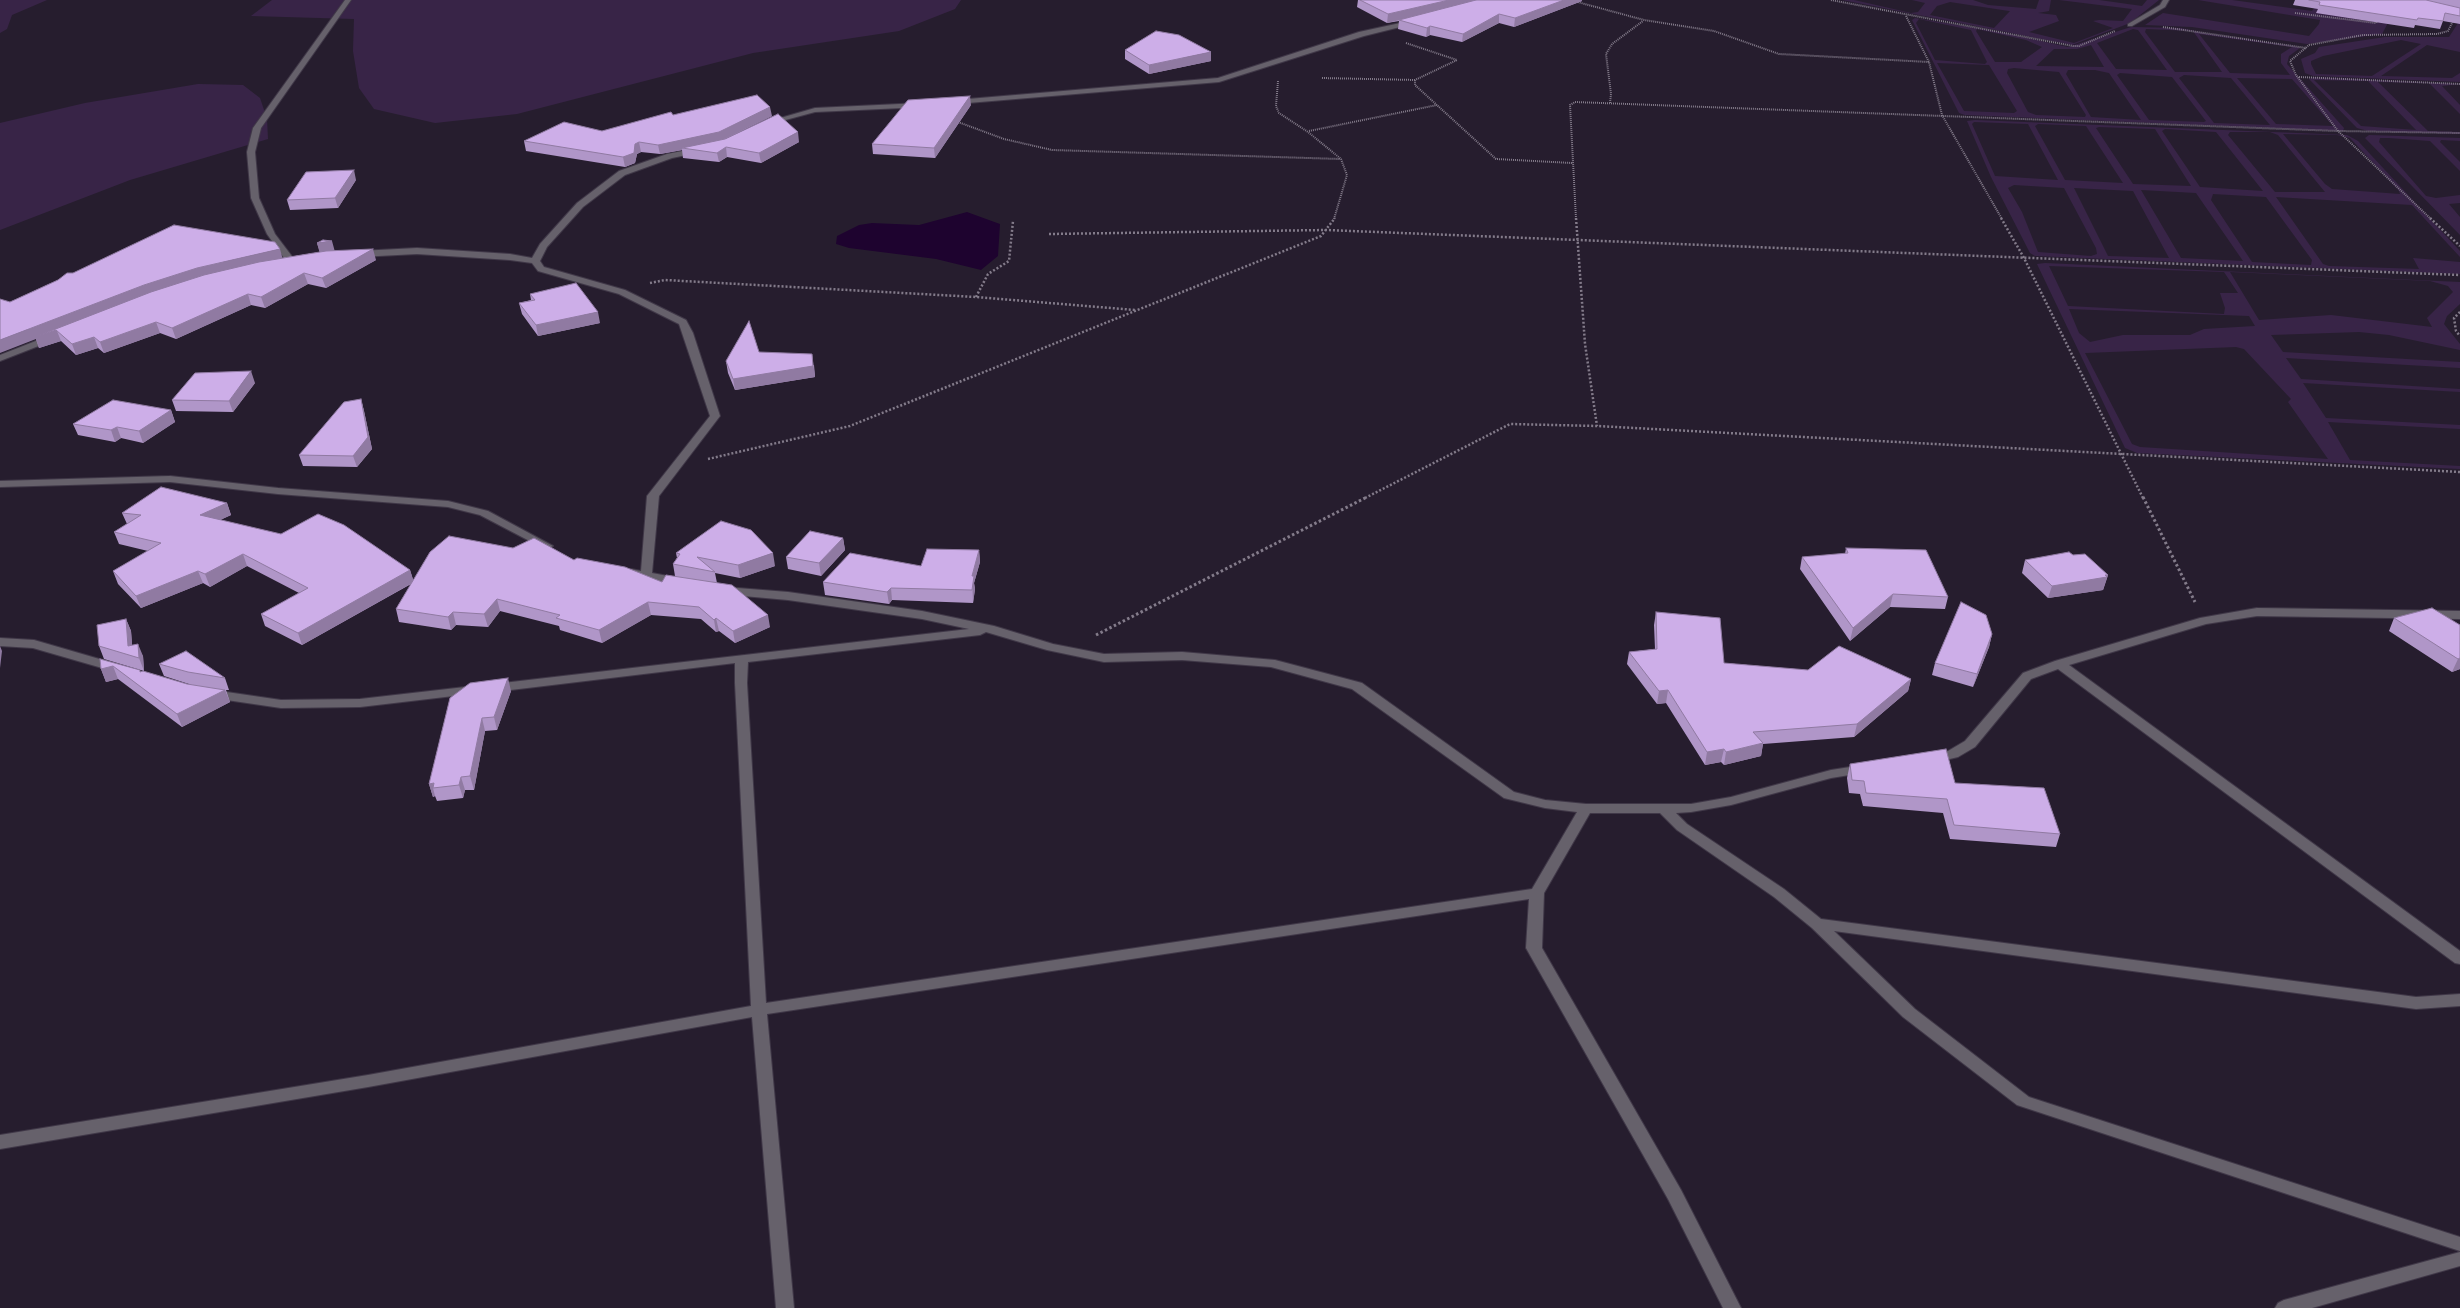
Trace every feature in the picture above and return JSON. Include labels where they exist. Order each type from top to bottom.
[{"type":"street","points":[[277,266],[297,263],[270,234],[255,198],[252,152],[257,128],[348,0]]},
{"type":"street","points":[[2130,25],[2163,6],[2166,0]]},
{"type":"street","points":[[952,103],[1219,80],[1369,32],[1427,19]]},
{"type":"street","points":[[755,129],[771,121],[815,110],[932,104]]},
{"type":"street","points":[[535,262],[543,246],[580,205],[622,173],[670,156],[705,148]]},
{"type":"street","points":[[348,255],[417,251],[510,257],[535,262],[541,269],[622,292],[683,322],[715,416],[673,467],[653,496],[646,576]]},
{"type":"street","points":[[0,358],[62,334]]},
{"type":"street","points":[[0,484],[170,478],[278,491],[448,504],[484,513],[558,552]]},
{"type":"street","points":[[623,571],[694,585]]},
{"type":"street","points":[[713,589],[788,596],[903,612],[994,630],[1051,647],[1104,658],[1182,656],[1271,663],[1357,686],[1509,795],[1545,804],[1586,809],[1691,808],[1731,801],[1831,774],[1876,768]]},
{"type":"street","points":[[1920,761],[1953,754],[1970,744],[2027,676],[2059,664],[2204,620],[2257,612],[2460,614]]},
{"type":"street","points":[[202,693],[281,704],[360,703],[994,630]]},
{"type":"street","points":[[0,642],[34,644],[127,672]]},
{"type":"street","points":[[742,658],[741,683],[759,1010],[785,1308]]},
{"type":"street","points":[[2059,664],[2460,959]]},
{"type":"street","points":[[1586,809],[1537,893],[1534,948],[1675,1195],[1732,1308]]},
{"type":"street","points":[[1664,809],[1682,827],[1779,893],[1817,924],[1909,1013],[2022,1101],[2460,1244]]},
{"type":"street","points":[[0,1142],[368,1081],[759,1010],[1537,893]]},
{"type":"street","points":[[1817,924],[2416,1003],[2460,1000]]},
{"type":"street","points":[[2284,1308],[2460,1259]]},
{"type":"path","points":[[1570,0],[1644,20],[1714,31],[1779,54],[1929,62]]},
{"type":"path","points":[[1831,0],[1906,16],[2073,46],[2079,46],[2130,25],[2194,30],[2306,48]]},
{"type":"path","points":[[2295,13],[2376,23],[2381,17]]},
{"type":"path","points":[[1906,16],[1929,62],[1942,116],[2024,258],[2204,620]]},
{"type":"path","points":[[2454,18],[2448,31],[2437,34],[2363,35],[2324,42],[2306,48],[2290,61],[2298,77],[2338,131],[2460,246]]},
{"type":"path","points":[[1610,103],[1612,94],[1606,54],[1612,44],[1644,20]]},
{"type":"path","points":[[1322,78],[1415,80],[1457,60],[1369,32]]},
{"type":"path","points":[[673,467],[850,426],[1321,236],[1335,218],[1347,175],[1341,159],[1308,132],[1279,113],[1276,106],[1280,60]]},
{"type":"path","points":[[2298,77],[2460,84]]},
{"type":"path","points":[[1415,80],[1415,85],[1496,159],[1572,163]]},
{"type":"path","points":[[1597,426],[1585,344],[1577,240],[1570,105],[1575,102],[2338,131],[2460,133]]},
{"type":"path","points":[[916,105],[1004,139],[1052,150],[1341,159]]},
{"type":"path","points":[[1308,132],[1437,105]]},
{"type":"path","points":[[976,298],[988,274],[1010,261],[1013,221]]},
{"type":"path","points":[[1049,234],[1326,230],[2460,275]]},
{"type":"path","points":[[622,292],[665,280],[976,298],[1136,310]]},
{"type":"path","points":[[2460,312],[2454,318],[2456,331],[2460,336]]},
{"type":"path","points":[[1089,638],[1510,424],[1597,426],[2460,472]]},
{"type":"shaded area","points":[[0,0],[47,0],[12,15],[7,29],[0,33]]},
{"type":"shaded area","points":[[272,0],[961,0],[955,9],[899,31],[753,53],[517,114],[435,123],[374,109],[359,88],[353,51],[354,19],[251,16]]},
{"type":"shaded area","points":[[1842,0],[1854,0],[1911,13],[1918,12],[1925,3],[1912,0],[1973,0],[1988,5],[2036,9],[2039,0],[2051,0],[2049,11],[2038,13],[2056,15],[2059,21],[2029,32],[2074,43],[2113,28],[2093,21],[2123,21],[2132,9],[2059,0],[2099,0],[2142,6],[2147,0],[2159,0],[2130,23],[2072,45]],"holes":[[[1950,2],[2010,11],[1994,28],[1930,15],[1937,6]]]},
{"type":"shaded area","points":[[2198,0],[2232,0],[2312,11],[2320,0],[2397,6],[2382,34],[2307,44],[2192,27],[2145,25],[2163,13],[2309,36],[2320,20]]},
{"type":"shaded area","points":[[1915,18],[2006,33],[2068,47],[2131,27],[2181,28],[2294,46],[2300,48],[2289,56],[2287,64],[2344,128],[2343,131],[1965,115],[1959,113],[1912,20]],"holes":[[[1919,19],[1971,30],[1987,62],[1985,64],[1935,60],[1916,23]],[[1977,29],[2026,40],[2042,47],[2021,62],[1995,62],[1976,31]],[[2133,29],[2138,30],[2167,70],[2116,69],[2097,43]],[[2146,29],[2193,31],[2222,72],[2175,72],[2145,32]],[[2199,34],[2292,47],[2281,54],[2281,63],[2290,75],[2230,73]],[[2091,45],[2104,67],[2036,66],[2054,49],[2077,49]],[[1937,63],[1989,65],[2017,111],[2014,113],[1964,111]],[[2008,69],[2059,72],[2086,115],[2085,117],[2036,115],[2028,112],[2007,73]],[[2068,70],[2095,70],[2109,73],[2141,120],[2091,117],[2066,74]],[[2120,73],[2172,77],[2206,121],[2149,120],[2117,75]],[[2184,75],[2231,78],[2270,125],[2214,123],[2179,78]],[[2237,78],[2292,79],[2333,126],[2276,124]]]},
{"type":"shaded area","points":[[2460,20],[2460,52],[2427,45],[2381,76],[2452,78],[2460,73],[2460,82],[2313,76],[2305,73],[2301,59],[2315,53],[2319,47],[2385,37],[2449,37]],"holes":[[[2401,40],[2421,44],[2372,76],[2316,74],[2311,64],[2311,61],[2323,56]]]},
{"type":"shaded area","points":[[2314,77],[2460,84],[2442,86],[2460,105],[2460,114],[2429,83],[2378,82],[2428,131],[2460,132],[2460,134],[2368,131],[2357,128],[2309,79]],"holes":[[[2314,80],[2368,81],[2416,130],[2361,126]]]},
{"type":"shaded area","points":[[198,84],[243,85],[260,98],[267,119],[268,139],[130,180],[0,230],[0,123],[85,103]]},
{"type":"shaded area","points":[[1975,120],[2347,135],[2358,141],[2460,251],[2460,257],[2412,205],[2276,197],[2323,264],[2329,266],[2419,269],[2413,258],[2460,262],[2460,274],[2035,256],[2030,253],[1991,177],[1967,121]],"holes":[[[1974,122],[2028,124],[2058,180],[1995,176],[1972,124]],[[2038,124],[2086,126],[2123,183],[2065,180],[2035,126]],[[2096,128],[2155,129],[2191,186],[2133,184]],[[2165,129],[2216,132],[2263,191],[2200,187],[2162,131]],[[2230,132],[2270,132],[2278,135],[2325,192],[2275,192],[2228,135]],[[2283,134],[2337,135],[2350,138],[2400,194],[2332,189],[2325,184]],[[2014,185],[2064,188],[2096,248],[2097,254],[2091,256],[2038,252],[2022,212],[2008,188]],[[2074,188],[2133,191],[2169,258],[2108,256]],[[2141,190],[2196,193],[2243,261],[2181,258]],[[2213,194],[2266,197],[2312,260],[2311,265],[2252,262],[2211,200]]]},
{"type":"shaded area","points":[[2369,135],[2460,138],[2460,141],[2441,140],[2440,142],[2460,162],[2460,171],[2430,141],[2380,138],[2379,142],[2426,196],[2436,198],[2460,195],[2460,203],[2449,204],[2460,217],[2460,235],[2365,138]]},
{"type":"shaded area","points":[[967,212],[1000,224],[998,256],[981,270],[936,259],[849,248],[836,244],[837,236],[859,225],[872,223],[919,225]]},
{"type":"shaded area","points":[[2045,263],[2460,282],[2460,304],[2447,316],[2444,324],[2460,344],[2460,350],[2389,335],[2359,332],[2271,335],[2283,352],[2460,362],[2460,368],[2286,358],[2301,379],[2460,389],[2460,392],[2303,383],[2326,418],[2460,425],[2460,429],[2328,422],[2350,460],[2460,466],[2460,469],[2137,453],[2125,448],[2037,264]],"holes":[[[2049,266],[2224,272],[2238,293],[2220,293],[2225,308],[2224,314],[2068,306]],[[2230,272],[2430,281],[2448,286],[2453,292],[2427,318],[2432,327],[2331,315],[2259,320]],[[2069,309],[2249,316],[2255,326],[2204,329],[2190,335],[2123,335],[2090,342],[2079,333]],[[2236,347],[2244,349],[2291,399],[2288,402],[2328,459],[2140,447],[2132,444],[2085,353]]]},
{"type":"building","points":[[1360,0],[1449,0],[1388,14]]},
{"type":"building","points":[[1476,0],[1564,0],[1515,18],[1499,14],[1463,34],[1430,26],[1427,28],[1399,20]]},
{"type":"building","points":[[2309,0],[2426,0],[2460,8],[2460,16],[2445,13],[2443,21],[2418,18],[2417,20],[2319,5],[2320,2]]},
{"type":"building","points":[[1156,31],[1179,35],[1211,52],[1149,65],[1125,50]]},
{"type":"building","points":[[757,95],[770,107],[719,132],[658,145],[639,142],[635,144],[634,153],[623,157],[524,141],[564,122],[602,131],[671,112],[673,115]]},
{"type":"building","points":[[970,96],[934,148],[872,144],[908,100]]},
{"type":"building","points":[[778,114],[798,132],[759,153],[726,147],[717,153],[682,148],[725,139]]},
{"type":"building","points":[[354,170],[335,198],[287,200],[306,172]]},
{"type":"building","points":[[174,225],[275,242],[280,249],[197,268],[144,285],[0,340],[0,299],[10,302],[58,280],[67,273],[73,273]]},
{"type":"building","points":[[323,240],[332,241],[317,243]]},
{"type":"building","points":[[373,249],[322,278],[304,273],[261,297],[248,294],[172,328],[156,322],[100,342],[94,337],[72,344],[56,330],[35,337],[151,292],[204,275],[259,262],[326,251]]},
{"type":"building","points":[[576,283],[598,312],[536,325],[519,303],[535,300],[530,294]]},
{"type":"building","points":[[749,321],[759,352],[812,354],[813,366],[733,379],[726,361]]},
{"type":"building","points":[[251,371],[229,401],[172,400],[195,373]]},
{"type":"building","points":[[361,399],[368,437],[353,456],[299,455],[344,402]]},
{"type":"building","points":[[113,400],[171,410],[139,431],[117,427],[111,430],[73,424]]},
{"type":"building","points":[[161,487],[227,503],[200,515],[281,534],[318,514],[344,525],[410,570],[298,633],[261,614],[308,588],[243,554],[205,574],[198,571],[136,596],[113,571],[161,543],[114,532],[141,515],[122,513]]},
{"type":"building","points":[[721,521],[751,530],[773,553],[738,565],[697,557],[715,572],[673,564],[680,554],[676,553]]},
{"type":"building","points":[[810,531],[843,538],[819,563],[786,557]]},
{"type":"building","points":[[449,536],[513,548],[534,538],[574,560],[577,558],[625,567],[662,582],[666,575],[732,585],[768,615],[733,631],[716,618],[714,620],[699,607],[648,602],[599,630],[556,618],[560,615],[497,599],[484,614],[453,612],[448,617],[396,609],[430,552]]},
{"type":"building","points":[[1846,548],[1926,550],[1948,597],[1893,594],[1853,628],[1802,557],[1848,553]]},
{"type":"building","points":[[927,549],[979,550],[972,576],[974,576],[972,590],[891,588],[887,592],[823,582],[850,553],[921,566]]},
{"type":"building","points":[[2069,552],[2073,555],[2085,554],[2108,575],[2105,575],[2107,577],[2052,586],[2025,560]]},
{"type":"building","points":[[1961,602],[1986,615],[1992,634],[1977,674],[1935,663]]},
{"type":"building","points":[[2432,608],[2460,625],[2460,658],[2458,659],[2394,618]]},
{"type":"building","points":[[1656,612],[1720,618],[1724,663],[1808,670],[1839,646],[1911,679],[1857,724],[1753,732],[1763,743],[1726,752],[1724,749],[1707,752],[1668,690],[1659,691],[1629,652],[1657,649]]},
{"type":"building","points":[[126,619],[128,646],[138,644],[139,658],[99,646],[97,625]]},
{"type":"building","points":[[186,651],[225,678],[188,672],[159,664]]},
{"type":"building","points":[[100,659],[187,684],[225,690],[177,714],[113,666],[101,669]]},
{"type":"building","points":[[508,678],[494,717],[482,718],[470,776],[461,777],[459,785],[433,788],[434,783],[429,784],[450,698],[470,683]]},
{"type":"building","points":[[1946,749],[1955,783],[2044,788],[2060,834],[1954,825],[1947,799],[1866,793],[1864,781],[1852,780],[1850,764]]}]
